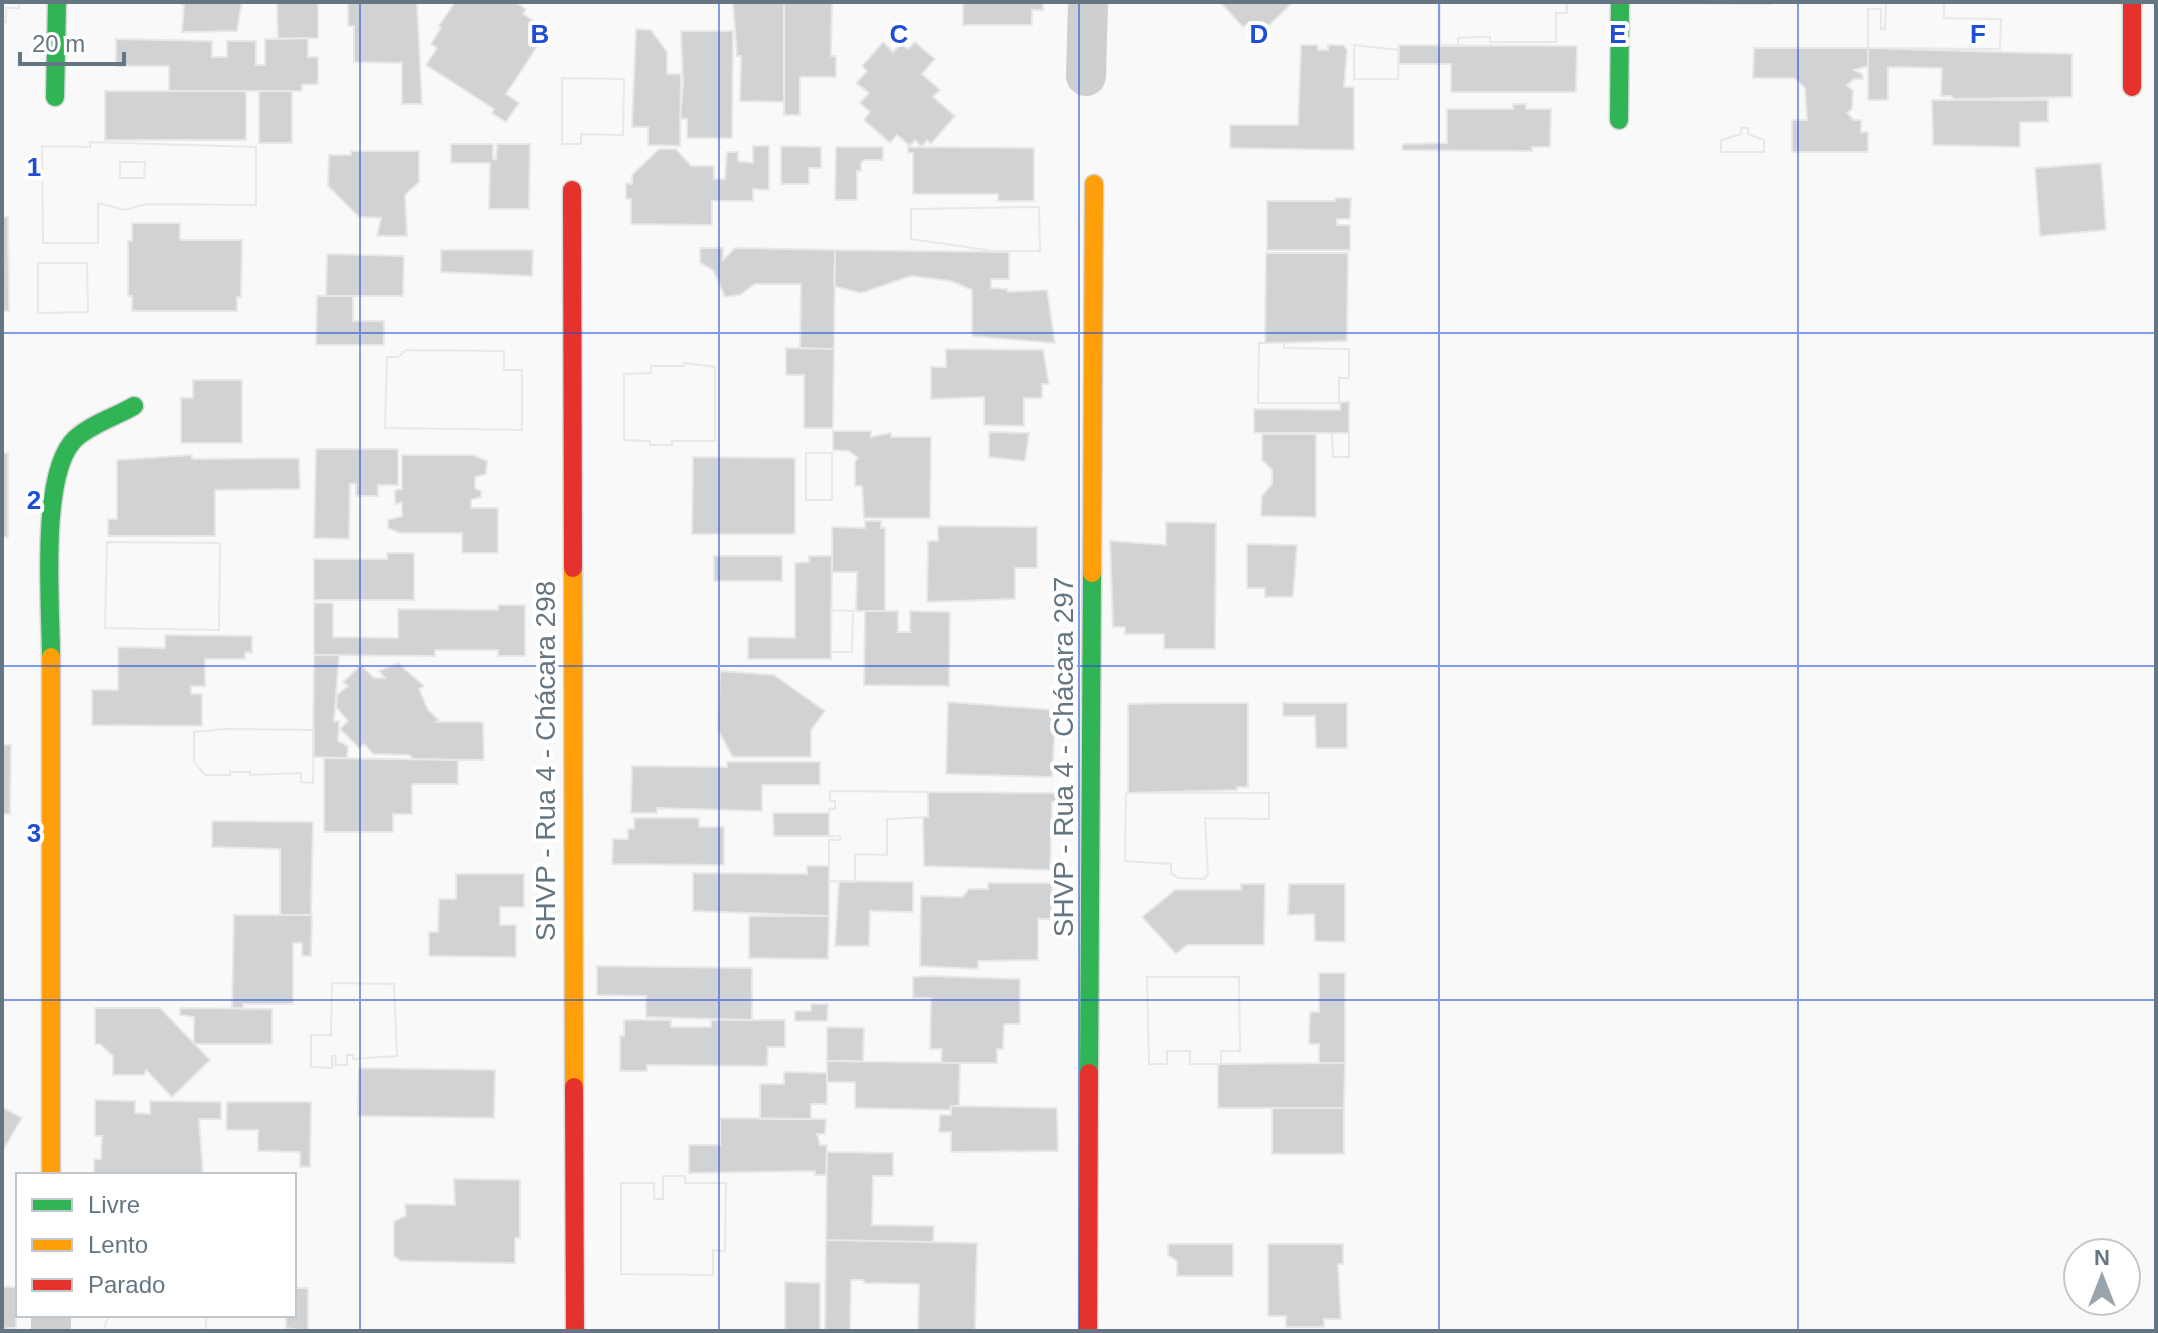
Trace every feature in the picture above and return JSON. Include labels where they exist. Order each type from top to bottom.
[{"type":"street","points":[[55,97],[57,2]]},
{"type":"street","points":[[1086,76],[1088,2]]},
{"type":"street","points":[[1619,120],[1620,2]]},
{"type":"street","points":[[2132,2],[2132,87]]},
{"type":"street","name":"SHVP - Rua 4 - Chácara 297","points":[[1088,1331],[1094,184]]},
{"type":"street","name":"SHVP - Rua 4 - Chácara 298","points":[[572,190],[575,1331]]},
{"type":"street","points":[[51,1173],[51,557],[56,477],[64,451],[75,438],[134,406]]},
{"type":"building","points":[[2,2],[19,2],[19,8],[6,8],[6,22],[2,22]]},
{"type":"building","points":[[2,2],[19,2],[19,8],[6,8],[6,22],[2,22]]},
{"type":"building","points":[[178,2],[242,2],[237,31],[182,32],[184,6]]},
{"type":"building","points":[[277,2],[318,2],[318,38],[278,39]]},
{"type":"building","points":[[348,2],[417,2],[422,104],[402,104],[402,63],[354,62],[354,26],[348,26]]},
{"type":"building","points":[[455,2],[515,2],[526,9],[523,14],[548,30],[506,94],[519,103],[506,122],[492,113],[494,109],[426,65],[437,48],[431,44],[441,28],[439,26]]},
{"type":"building","points":[[733,2],[784,2],[784,102],[740,101],[741,56],[737,56]]},
{"type":"building","points":[[784,2],[832,2],[831,56],[836,56],[836,77],[800,77],[800,115],[784,115]]},
{"type":"building","points":[[963,2],[1043,2],[1043,10],[1032,10],[1032,25],[963,25]]},
{"type":"building","points":[[1220,2],[1292,3],[1261,33],[1250,22],[1243,27]]},
{"type":"building","points":[[1440,2],[1567,2],[1567,13],[1556,13],[1556,42],[1490,42],[1490,37],[1481,37],[1458,38],[1458,46],[1440,46]]},
{"type":"building","points":[[1440,2],[1567,2],[1567,13],[1556,13],[1556,42],[1490,42],[1490,37],[1481,37],[1458,38],[1458,46],[1440,46]]},
{"type":"building","points":[[1770,2],[1770,4],[1669,3]]},
{"type":"building","points":[[1770,2],[1770,4],[1669,3]]},
{"type":"building","points":[[1886,2],[1944,2],[1944,18],[2001,19],[2000,49],[1868,48],[1868,9],[1881,9],[1881,29],[1885,29]]},
{"type":"building","points":[[1886,2],[1944,2],[1944,18],[2001,19],[2000,49],[1868,48],[1868,9],[1881,9],[1881,29],[1885,29]]},
{"type":"building","points":[[636,29],[651,30],[667,52],[667,74],[681,74],[680,146],[648,145],[648,127],[632,127]]},
{"type":"building","points":[[681,31],[733,31],[732,138],[687,138],[687,119],[680,119],[683,83]]},
{"type":"building","points":[[308,38],[308,57],[318,57],[318,84],[302,85],[302,91],[169,91],[169,66],[116,66],[116,39],[212,41],[212,57],[227,57],[227,41],[256,41],[256,65],[265,65],[265,39]]},
{"type":"building","points":[[883,42],[893,52],[901,43],[908,49],[915,42],[935,59],[922,74],[940,90],[933,97],[955,116],[931,144],[927,140],[922,147],[915,140],[910,146],[897,135],[890,143],[864,120],[870,112],[860,103],[869,93],[856,83],[867,71],[862,66]]},
{"type":"building","points":[[1301,45],[1318,45],[1318,50],[1328,50],[1328,45],[1343,45],[1347,50],[1344,87],[1354,87],[1354,150],[1230,148],[1230,125],[1298,125]]},
{"type":"building","points":[[1354,45],[1399,50],[1398,79],[1354,79]]},
{"type":"building","points":[[1354,45],[1399,50],[1398,79],[1354,79]]},
{"type":"building","points":[[1399,45],[1577,46],[1576,92],[1451,92],[1451,64],[1398,64]]},
{"type":"building","points":[[1754,48],[1868,48],[1868,66],[1854,70],[1862,74],[1863,79],[1854,79],[1847,85],[1853,91],[1852,109],[1847,113],[1854,120],[1861,120],[1861,132],[1868,132],[1868,152],[1792,152],[1792,120],[1807,120],[1805,88],[1794,78],[1753,78]]},
{"type":"building","points":[[1868,48],[2072,54],[2072,97],[1952,99],[1952,96],[1941,96],[1942,68],[1888,67],[1888,100],[1868,100]]},
{"type":"building","points":[[562,78],[624,79],[623,135],[581,134],[581,144],[562,144]]},
{"type":"building","points":[[562,78],[624,79],[623,135],[581,134],[581,144],[562,144]]},
{"type":"building","points":[[105,91],[246,91],[246,140],[105,140]]},
{"type":"building","points":[[259,91],[292,91],[292,143],[259,143]]},
{"type":"building","points":[[1932,100],[2048,100],[2048,122],[2020,122],[2020,147],[1933,145]]},
{"type":"building","points":[[1513,104],[1526,104],[1526,109],[1551,109],[1550,147],[1532,147],[1532,151],[1402,150],[1403,144],[1447,143],[1447,109],[1513,109]]},
{"type":"building","points":[[1741,128],[1748,128],[1748,134],[1764,140],[1764,152],[1721,152],[1721,140],[1741,134]]},
{"type":"building","points":[[1741,128],[1748,128],[1748,134],[1764,140],[1764,152],[1721,152],[1721,140],[1741,134]]},
{"type":"building","points":[[90,142],[256,147],[256,205],[146,204],[125,210],[98,203],[98,243],[43,243],[42,146],[90,147]],"holes":[[[120,162],[145,162],[144,178],[120,178]]]},
{"type":"building","points":[[90,142],[256,147],[256,205],[146,204],[125,210],[98,203],[98,243],[43,243],[42,146],[90,147]],"holes":[[[120,162],[145,162],[144,178],[120,178]]]},
{"type":"building","points":[[451,144],[493,144],[493,159],[496,159],[497,144],[530,144],[529,209],[489,209],[490,163],[451,163]]},
{"type":"building","points":[[753,146],[769,146],[769,190],[753,189],[753,201],[712,201],[712,225],[631,224],[631,199],[626,199],[626,183],[632,184],[632,175],[659,149],[676,149],[691,166],[714,166],[714,179],[725,179],[727,152],[738,152],[738,161],[753,163]]},
{"type":"building","points":[[781,146],[821,147],[821,168],[809,168],[809,184],[781,184]]},
{"type":"building","points":[[836,147],[883,147],[883,160],[864,160],[861,171],[857,171],[857,200],[835,200]]},
{"type":"building","points":[[908,147],[1034,148],[1034,201],[998,201],[998,194],[913,194],[913,153],[908,153]]},
{"type":"building","points":[[351,151],[419,151],[419,182],[405,195],[407,236],[377,236],[381,218],[359,217],[328,186],[329,155],[351,155]]},
{"type":"building","points":[[2101,163],[2106,230],[2040,236],[2035,168]]},
{"type":"building","points":[[1335,198],[1351,198],[1350,219],[1337,219],[1337,225],[1350,225],[1350,250],[1267,250],[1267,201],[1335,201]]},
{"type":"building","points":[[1039,207],[1040,251],[993,251],[911,239],[911,209]]},
{"type":"building","points":[[1039,207],[1040,251],[993,251],[911,239],[911,209]]},
{"type":"building","points":[[2,217],[8,217],[9,311],[2,311]]},
{"type":"building","points":[[132,223],[180,223],[180,240],[242,240],[241,297],[237,297],[237,311],[132,311],[132,296],[128,296],[128,241],[132,241]]},
{"type":"building","points":[[700,248],[723,248],[723,260],[735,248],[835,250],[834,349],[800,348],[801,284],[755,284],[740,295],[725,297],[713,270],[700,263]]},
{"type":"building","points":[[441,250],[533,250],[532,276],[441,272]]},
{"type":"building","points":[[835,250],[1009,252],[1009,279],[991,279],[991,288],[1007,289],[1008,292],[1047,290],[1055,343],[972,336],[972,290],[951,281],[911,276],[861,293],[834,286]]},
{"type":"building","points":[[1266,253],[1348,253],[1347,341],[1265,343]]},
{"type":"building","points":[[327,254],[404,256],[403,296],[326,296]]},
{"type":"building","points":[[38,263],[87,263],[88,312],[38,313]]},
{"type":"building","points":[[38,263],[87,263],[88,312],[38,313]]},
{"type":"building","points":[[317,296],[353,296],[353,321],[384,321],[384,345],[316,345]]},
{"type":"building","points":[[1259,343],[1284,343],[1284,348],[1349,349],[1349,378],[1339,378],[1339,403],[1258,403]]},
{"type":"building","points":[[1259,343],[1284,343],[1284,348],[1349,349],[1349,378],[1339,378],[1339,403],[1258,403]]},
{"type":"building","points":[[786,348],[834,349],[833,428],[804,428],[804,375],[786,375]]},
{"type":"building","points":[[946,349],[1043,350],[1049,384],[1042,384],[1042,398],[1024,398],[1024,426],[984,425],[984,397],[931,399],[931,367],[946,367]]},
{"type":"building","points":[[406,350],[504,351],[504,370],[522,370],[522,430],[385,428],[387,357],[398,357]]},
{"type":"building","points":[[406,350],[504,351],[504,370],[522,370],[522,430],[385,428],[387,357],[398,357]]},
{"type":"building","points":[[685,363],[715,367],[715,441],[672,441],[672,445],[650,445],[650,441],[624,440],[624,374],[651,373],[651,366],[684,366]]},
{"type":"building","points":[[685,363],[715,367],[715,441],[672,441],[672,445],[650,445],[650,441],[624,440],[624,374],[651,373],[651,366],[684,366]]},
{"type":"building","points":[[193,380],[242,380],[242,443],[181,443],[181,398],[193,398]]},
{"type":"building","points":[[1340,402],[1349,402],[1349,433],[1254,433],[1254,409],[1340,410]]},
{"type":"building","points":[[833,431],[871,431],[871,437],[891,433],[891,437],[931,437],[930,518],[864,518],[862,486],[855,486],[855,462],[858,458],[849,451],[833,450]]},
{"type":"building","points":[[989,432],[1029,433],[1025,461],[989,457]]},
{"type":"building","points":[[1332,433],[1349,433],[1349,457],[1333,457]]},
{"type":"building","points":[[1332,433],[1349,433],[1349,457],[1333,457]]},
{"type":"building","points":[[1262,434],[1316,434],[1316,517],[1261,516],[1262,496],[1272,484],[1272,470],[1262,460]]},
{"type":"building","points":[[316,449],[398,449],[398,485],[378,485],[378,496],[356,496],[356,484],[350,484],[349,539],[314,538]]},
{"type":"building","points":[[2,453],[8,453],[8,537],[2,537]]},
{"type":"building","points":[[806,453],[832,453],[832,500],[806,500]]},
{"type":"building","points":[[806,453],[832,453],[832,500],[806,500]]},
{"type":"building","points":[[192,455],[192,459],[299,458],[300,489],[215,490],[215,536],[108,536],[108,519],[117,519],[117,460]]},
{"type":"building","points":[[402,455],[473,455],[487,461],[486,474],[475,477],[475,488],[481,491],[481,497],[471,500],[471,508],[498,508],[498,553],[462,553],[462,533],[400,533],[388,528],[388,520],[402,516],[402,503],[395,504],[395,490],[402,489]]},
{"type":"building","points":[[693,457],[795,458],[795,534],[692,534]]},
{"type":"building","points":[[865,521],[881,521],[881,528],[885,528],[885,611],[856,611],[857,572],[832,572],[832,527],[865,528]]},
{"type":"building","points":[[1166,522],[1216,523],[1215,649],[1164,649],[1164,634],[1125,634],[1125,627],[1113,627],[1110,541],[1166,545]]},
{"type":"building","points":[[938,526],[1037,527],[1037,568],[1015,568],[1015,599],[927,602],[928,541],[938,541]]},
{"type":"building","points":[[107,542],[220,543],[219,630],[105,628]]},
{"type":"building","points":[[107,542],[220,543],[219,630],[105,628]]},
{"type":"building","points":[[1247,544],[1297,545],[1293,597],[1265,597],[1265,588],[1247,588]]},
{"type":"building","points":[[387,553],[414,553],[414,600],[314,600],[314,559],[387,559]]},
{"type":"building","points":[[714,556],[782,556],[782,581],[714,581]]},
{"type":"building","points":[[809,556],[832,556],[831,659],[748,659],[748,637],[795,638],[795,563],[809,562]]},
{"type":"building","points":[[314,603],[333,603],[333,637],[398,638],[398,609],[498,610],[498,605],[525,605],[525,656],[498,656],[498,650],[435,650],[435,656],[314,655]]},
{"type":"building","points":[[831,610],[853,611],[852,652],[831,652]]},
{"type":"building","points":[[831,610],[853,611],[852,652],[831,652]]},
{"type":"building","points":[[865,611],[898,611],[898,632],[910,632],[910,611],[950,612],[949,686],[864,685]]},
{"type":"building","points":[[165,635],[252,636],[252,653],[245,652],[245,659],[205,659],[205,686],[191,686],[191,694],[202,694],[202,726],[92,725],[92,690],[118,690],[118,647],[165,648]]},
{"type":"building","points":[[314,655],[339,655],[334,721],[339,721],[338,741],[348,746],[347,758],[313,757]]},
{"type":"building","points":[[398,663],[424,686],[419,689],[428,710],[439,720],[436,722],[483,722],[484,760],[414,759],[409,755],[373,754],[364,744],[359,748],[340,729],[348,721],[336,707],[337,695],[348,686],[343,682],[361,665],[374,678],[385,678],[379,671]]},
{"type":"building","points":[[720,671],[774,675],[825,711],[811,730],[811,757],[733,757],[718,730]]},
{"type":"building","points":[[948,702],[1056,710],[1052,777],[946,774]]},
{"type":"building","points":[[1248,703],[1248,787],[1237,787],[1237,790],[1128,793],[1128,704]]},
{"type":"building","points":[[1283,703],[1347,703],[1347,748],[1316,748],[1315,716],[1283,716]]},
{"type":"building","points":[[225,729],[314,730],[313,783],[301,782],[301,773],[250,775],[250,772],[230,772],[230,775],[205,775],[194,762],[194,732]]},
{"type":"building","points":[[225,729],[314,730],[313,783],[301,782],[301,773],[250,775],[250,772],[230,772],[230,775],[205,775],[194,762],[194,732]]},
{"type":"building","points":[[2,745],[11,745],[10,814],[2,814]]},
{"type":"building","points":[[324,758],[458,760],[458,784],[412,784],[412,814],[393,814],[393,832],[324,832]]},
{"type":"building","points":[[727,762],[820,762],[820,785],[762,785],[762,811],[657,808],[657,813],[631,813],[632,766],[727,767]]},
{"type":"building","points":[[830,791],[928,792],[928,817],[887,819],[887,855],[855,854],[855,882],[829,881],[829,840],[840,840],[840,836],[829,836],[829,809],[835,809],[835,801],[830,801]]},
{"type":"building","points":[[830,791],[928,792],[928,817],[887,819],[887,855],[855,854],[855,882],[829,881],[829,840],[840,840],[840,836],[829,836],[829,809],[835,809],[835,801],[830,801]]},
{"type":"building","points":[[928,792],[1064,793],[1064,802],[1052,802],[1050,870],[924,866],[923,817],[928,817]]},
{"type":"building","points":[[1126,793],[1269,793],[1269,819],[1205,818],[1208,874],[1204,879],[1178,878],[1171,873],[1171,864],[1125,861]]},
{"type":"building","points":[[1126,793],[1269,793],[1269,819],[1205,818],[1208,874],[1204,879],[1178,878],[1171,873],[1171,864],[1125,861]]},
{"type":"building","points":[[773,813],[829,813],[829,836],[774,836]]},
{"type":"building","points":[[634,818],[699,818],[699,827],[724,827],[724,865],[612,864],[613,839],[628,839],[628,829],[634,829]]},
{"type":"building","points":[[212,821],[313,822],[311,915],[280,915],[280,849],[212,847]]},
{"type":"building","points":[[807,866],[829,866],[829,916],[693,911],[693,873],[807,874]]},
{"type":"building","points":[[456,874],[524,874],[524,907],[500,907],[500,925],[516,925],[516,957],[429,956],[429,932],[438,932],[439,899],[456,899]]},
{"type":"building","points":[[839,881],[913,882],[913,912],[870,911],[869,946],[835,946]]},
{"type":"building","points":[[988,883],[1052,883],[1051,919],[1038,919],[1038,960],[978,961],[978,969],[920,966],[921,896],[963,897],[969,889],[988,889]]},
{"type":"building","points":[[1241,884],[1265,884],[1264,945],[1187,945],[1176,954],[1142,917],[1175,890],[1241,890]]},
{"type":"building","points":[[1289,884],[1345,884],[1345,942],[1315,941],[1314,914],[1288,915]]},
{"type":"building","points":[[234,915],[312,915],[311,956],[302,956],[302,943],[293,943],[293,1004],[243,1004],[243,1008],[232,1008]]},
{"type":"building","points":[[749,916],[829,916],[828,959],[749,958]]},
{"type":"building","points":[[597,966],[752,968],[752,1020],[646,1017],[646,996],[597,995]]},
{"type":"building","points":[[1319,973],[1345,973],[1345,1063],[1319,1063],[1319,1044],[1309,1044],[1310,1012],[1319,1012]]},
{"type":"building","points":[[913,977],[1020,979],[1020,1024],[1004,1024],[1003,1049],[997,1049],[997,1063],[941,1063],[942,1049],[930,1049],[931,998],[913,998]]},
{"type":"building","points":[[1147,977],[1239,977],[1240,1051],[1221,1051],[1221,1064],[1190,1064],[1190,1051],[1167,1051],[1167,1064],[1149,1064]]},
{"type":"building","points":[[1147,977],[1239,977],[1240,1051],[1221,1051],[1221,1064],[1190,1064],[1190,1051],[1167,1051],[1167,1064],[1149,1064]]},
{"type":"building","points":[[332,983],[394,984],[397,1056],[353,1059],[353,1055],[347,1055],[347,1065],[335,1065],[336,1056],[332,1056],[332,1068],[311,1067],[311,1035],[331,1035]]},
{"type":"building","points":[[332,983],[394,984],[397,1056],[353,1059],[353,1055],[347,1055],[347,1065],[335,1065],[336,1056],[332,1056],[332,1068],[311,1067],[311,1035],[331,1035]]},
{"type":"building","points":[[811,1004],[828,1004],[827,1021],[795,1021],[795,1011],[811,1011]]},
{"type":"building","points":[[95,1008],[160,1008],[210,1060],[172,1097],[146,1070],[144,1075],[113,1075],[113,1056],[100,1044],[95,1044]]},
{"type":"building","points":[[180,1008],[272,1009],[272,1044],[194,1044],[194,1017],[180,1015]]},
{"type":"building","points":[[624,1020],[671,1020],[671,1027],[711,1027],[711,1020],[785,1020],[785,1047],[768,1047],[767,1066],[647,1065],[647,1071],[620,1071],[620,1036],[624,1036]]},
{"type":"building","points":[[827,1027],[864,1028],[863,1061],[827,1061]]},
{"type":"building","points":[[827,1061],[960,1063],[959,1106],[951,1106],[951,1110],[855,1108],[855,1082],[827,1082]]},
{"type":"building","points":[[1345,1063],[1344,1108],[1218,1108],[1218,1064]]},
{"type":"building","points":[[359,1068],[495,1070],[494,1118],[358,1116]]},
{"type":"building","points":[[784,1072],[827,1073],[827,1104],[811,1104],[811,1119],[760,1119],[760,1084],[784,1084]]},
{"type":"building","points":[[95,1100],[135,1101],[135,1113],[150,1114],[150,1101],[221,1102],[221,1119],[199,1119],[203,1173],[94,1173],[94,1159],[101,1159],[102,1136],[95,1136]]},
{"type":"building","points":[[227,1102],[311,1102],[310,1167],[300,1167],[300,1152],[258,1151],[258,1130],[226,1130]]},
{"type":"building","points":[[951,1106],[1057,1108],[1058,1151],[951,1152],[951,1132],[939,1132],[940,1115],[951,1115]]},
{"type":"building","points":[[2,1107],[22,1118],[2,1152]]},
{"type":"building","points":[[1272,1108],[1344,1108],[1344,1154],[1272,1154]]},
{"type":"building","points":[[720,1118],[826,1119],[825,1134],[817,1134],[820,1145],[827,1145],[826,1175],[815,1175],[815,1171],[689,1173],[689,1145],[720,1145]]},
{"type":"building","points":[[827,1152],[893,1153],[893,1176],[873,1176],[872,1225],[934,1226],[933,1242],[826,1240]]},
{"type":"building","points":[[663,1176],[685,1176],[685,1183],[726,1183],[725,1251],[713,1250],[713,1275],[621,1274],[621,1183],[654,1183],[654,1199],[663,1199]]},
{"type":"building","points":[[663,1176],[685,1176],[685,1183],[726,1183],[725,1251],[713,1250],[713,1275],[621,1274],[621,1183],[654,1183],[654,1199],[663,1199]]},
{"type":"building","points":[[454,1179],[520,1180],[520,1238],[515,1238],[515,1263],[401,1261],[394,1256],[394,1221],[406,1216],[405,1204],[455,1205]]},
{"type":"building","points":[[826,1240],[977,1243],[975,1331],[918,1331],[919,1284],[851,1280],[850,1331],[825,1331]]},
{"type":"building","points":[[1168,1244],[1233,1244],[1233,1276],[1177,1276],[1177,1261],[1168,1255]]},
{"type":"building","points":[[1268,1244],[1343,1244],[1343,1264],[1338,1264],[1341,1319],[1324,1319],[1324,1327],[1286,1327],[1286,1316],[1268,1316]]},
{"type":"building","points":[[785,1282],[820,1283],[820,1331],[785,1331]]},
{"type":"building","points":[[2,1287],[16,1287],[16,1328],[7,1328],[7,1331],[2,1331]]},
{"type":"building","points":[[296,1288],[308,1288],[308,1331],[286,1328],[286,1317],[296,1317]]},
{"type":"building","points":[[108,1317],[206,1317],[206,1331],[103,1331]]},
{"type":"building","points":[[108,1317],[206,1317],[206,1331],[103,1331]]},
{"type":"traffic: fast","points":[[55,97],[57,2]]},
{"type":"traffic: fast","points":[[1619,120],[1620,2]]},
{"type":"traffic: fast","points":[[51,657],[49,575],[52,510],[64,456],[81,434],[134,406]]},
{"type":"traffic: fast","points":[[1089,1073],[1092,573]]},
{"type":"traffic: slow","points":[[1092,573],[1094,184]]},
{"type":"traffic: slow","points":[[573,568],[574,1087]]},
{"type":"traffic: slow","points":[[51,657],[51,1173]]},
{"type":"traffic: jam","points":[[2132,2],[2132,87]]},
{"type":"traffic: jam","points":[[572,190],[573,568]]},
{"type":"traffic: jam","points":[[1088,1331],[1089,1073]]},
{"type":"traffic: jam","points":[[574,1087],[575,1331]]}]
